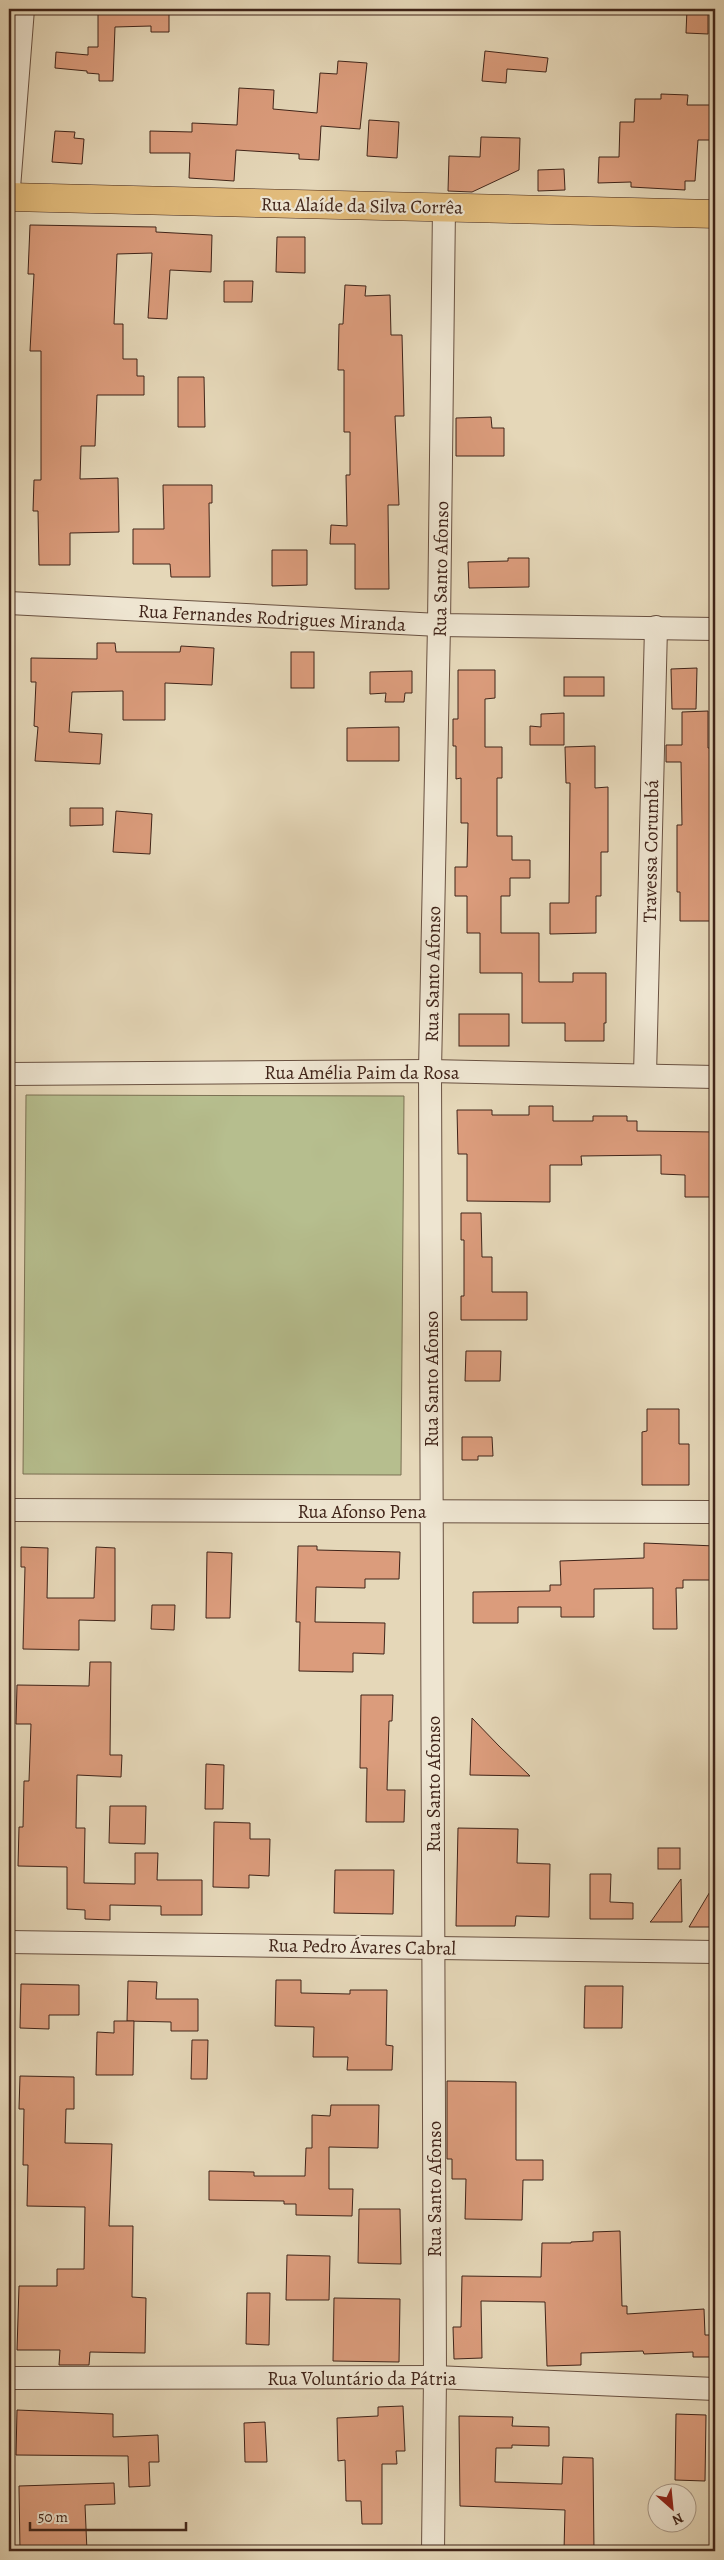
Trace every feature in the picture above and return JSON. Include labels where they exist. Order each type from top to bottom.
[{"type":"main road","name":"Rua Alaíde da Silva Corrêa","points":[[9,197],[715,214]]},
{"type":"street","points":[[9,188],[23,9]]},
{"type":"street","name":"Rua Santo Afonso","points":[[433,2551],[435,2377],[430,1071],[439,625],[444,207]]},
{"type":"street","name":"Rua Fernandes Rodrigues Miranda","points":[[9,603],[439,625],[715,629]]},
{"type":"street","name":"Travessa Corumbá","points":[[645,1075],[656,627]]},
{"type":"street","name":"Rua Amélia Paim da Rosa","points":[[9,1074],[430,1071],[715,1076]]},
{"type":"street","name":"Rua Afonso Pena","points":[[9,1510],[715,1512]]},
{"type":"street","name":"Rua Pedro Ávares Cabral","points":[[9,1942],[715,1952]]},
{"type":"street","name":"Rua Voluntário da Pátria","points":[[9,2378],[435,2377],[715,2389]]},
{"type":"green space","points":[[26,1095],[404,1096],[401,1475],[23,1474]]},
{"type":"building","points":[[98,9],[169,9],[169,32],[151,32],[151,26],[115,27],[113,81],[99,81],[99,74],[87,73],[87,71],[55,68],[56,52],[88,55],[88,47],[98,47]]},
{"type":"building","points":[[687,9],[708,9],[708,34],[686,33]]},
{"type":"building","points":[[485,51],[548,58],[546,72],[507,69],[506,83],[482,81]]},
{"type":"building","points":[[338,61],[367,63],[360,129],[321,126],[319,160],[299,159],[299,154],[236,150],[234,181],[189,178],[190,153],[150,153],[150,131],[192,132],[192,123],[237,125],[239,88],[274,90],[273,109],[317,113],[320,73],[337,74]]},
{"type":"building","points":[[661,94],[688,95],[687,105],[715,105],[715,140],[698,140],[695,181],[685,181],[685,190],[631,187],[631,182],[598,183],[599,157],[619,157],[620,122],[634,122],[635,99],[661,99]]},
{"type":"building","points":[[369,120],[399,122],[397,158],[367,156]]},
{"type":"building","points":[[55,131],[75,132],[74,138],[84,139],[82,164],[52,162]]},
{"type":"building","points":[[481,137],[520,138],[519,170],[472,192],[448,191],[449,156],[480,157]]},
{"type":"building","points":[[564,169],[565,190],[538,191],[538,170]]},
{"type":"building","points":[[30,225],[156,227],[156,232],[212,235],[211,272],[170,270],[167,319],[148,318],[152,253],[117,254],[114,324],[123,324],[123,359],[137,359],[137,376],[144,376],[144,395],[97,395],[95,446],[81,446],[80,479],[118,478],[119,532],[70,533],[70,565],[39,565],[38,511],[33,511],[34,480],[41,480],[41,351],[30,351],[34,274],[28,274]]},
{"type":"building","points":[[277,237],[305,237],[305,273],[276,272]]},
{"type":"building","points":[[224,281],[253,281],[252,302],[224,302]]},
{"type":"building","points":[[345,285],[366,286],[365,296],[390,295],[391,335],[402,335],[404,416],[395,416],[399,505],[388,505],[389,589],[355,589],[355,544],[330,544],[331,525],[347,526],[346,475],[350,475],[350,432],[344,432],[344,370],[338,370],[339,324],[343,324]]},
{"type":"building","points":[[178,377],[204,377],[205,427],[178,427]]},
{"type":"building","points":[[491,417],[492,428],[504,428],[504,456],[456,456],[456,418]]},
{"type":"building","points":[[163,485],[212,485],[212,503],[209,503],[210,577],[171,577],[170,564],[133,564],[133,529],[164,529]]},
{"type":"building","points":[[272,550],[307,550],[307,585],[272,586]]},
{"type":"building","points":[[508,558],[529,558],[529,587],[469,588],[468,562],[508,561]]},
{"type":"building","points":[[97,643],[115,643],[116,652],[180,652],[181,646],[214,648],[212,685],[165,683],[165,720],[123,720],[123,691],[72,692],[69,732],[102,734],[100,764],[35,761],[38,727],[34,726],[36,682],[31,682],[31,658],[97,659]]},
{"type":"building","points":[[291,652],[314,652],[314,688],[291,688]]},
{"type":"building","points":[[697,668],[696,709],[672,709],[671,669]]},
{"type":"building","points":[[458,670],[495,670],[495,698],[485,699],[485,747],[502,747],[502,778],[497,778],[497,836],[512,836],[512,860],[530,860],[530,878],[510,878],[510,896],[501,896],[501,933],[539,933],[539,982],[573,982],[573,973],[606,973],[604,1041],[565,1041],[565,1023],[522,1023],[522,973],[480,973],[480,933],[467,933],[467,896],[455,896],[455,867],[467,867],[468,823],[461,823],[461,778],[456,779],[456,746],[453,746],[453,719],[458,719]]},
{"type":"building","points":[[412,671],[412,693],[405,693],[404,702],[385,702],[386,693],[370,694],[370,672]]},
{"type":"building","points":[[564,677],[604,677],[604,696],[564,696]]},
{"type":"building","points":[[708,711],[708,748],[715,748],[715,921],[680,921],[680,892],[677,892],[677,825],[682,825],[681,762],[666,762],[666,745],[682,745],[682,712]]},
{"type":"building","points":[[564,713],[564,745],[530,745],[530,726],[541,727],[541,714]]},
{"type":"building","points":[[399,727],[399,761],[347,761],[347,728]]},
{"type":"building","points":[[595,746],[595,788],[608,787],[608,852],[601,852],[601,896],[596,896],[596,933],[550,934],[550,903],[569,903],[570,783],[566,783],[565,747]]},
{"type":"building","points":[[70,808],[103,808],[103,825],[70,826]]},
{"type":"building","points":[[116,811],[152,814],[150,854],[113,852]]},
{"type":"building","points":[[459,1014],[509,1014],[509,1046],[459,1046]]},
{"type":"building","points":[[529,1106],[553,1106],[553,1121],[593,1121],[593,1116],[627,1116],[627,1121],[637,1121],[637,1131],[715,1132],[715,1197],[685,1197],[685,1175],[661,1174],[661,1155],[581,1156],[582,1165],[550,1165],[550,1202],[467,1201],[467,1154],[458,1154],[457,1110],[492,1110],[492,1115],[529,1115]]},
{"type":"building","points":[[461,1213],[481,1213],[482,1257],[492,1257],[492,1292],[527,1292],[527,1320],[461,1320],[461,1296],[464,1296],[464,1240],[461,1240]]},
{"type":"building","points":[[466,1351],[501,1351],[500,1381],[465,1381]]},
{"type":"building","points":[[647,1409],[679,1409],[679,1444],[689,1444],[689,1485],[642,1485],[642,1432],[647,1431]]},
{"type":"building","points":[[462,1437],[492,1437],[493,1456],[478,1456],[478,1460],[462,1460]]},
{"type":"building","points":[[644,1543],[715,1546],[715,1580],[683,1580],[683,1588],[676,1588],[677,1629],[653,1629],[653,1588],[594,1589],[594,1617],[561,1617],[561,1607],[518,1607],[518,1623],[473,1623],[473,1592],[550,1591],[550,1585],[561,1585],[560,1561],[644,1558]]},
{"type":"building","points":[[298,1546],[317,1546],[317,1550],[400,1552],[399,1579],[365,1579],[365,1588],[316,1587],[315,1622],[385,1623],[384,1654],[353,1653],[353,1672],[299,1671],[300,1622],[296,1622]]},
{"type":"building","points":[[21,1547],[48,1548],[47,1598],[94,1598],[96,1547],[115,1548],[115,1621],[79,1620],[79,1650],[23,1649],[25,1567],[21,1567]]},
{"type":"building","points":[[207,1552],[232,1553],[230,1618],[206,1618]]},
{"type":"building","points":[[152,1605],[175,1605],[174,1630],[151,1629]]},
{"type":"building","points":[[90,1662],[111,1662],[110,1755],[122,1755],[121,1777],[77,1775],[76,1828],[85,1828],[84,1883],[135,1884],[135,1853],[158,1853],[157,1880],[202,1880],[202,1915],[161,1915],[161,1906],[110,1905],[110,1920],[85,1919],[85,1910],[67,1909],[67,1867],[18,1866],[19,1827],[23,1827],[24,1781],[29,1781],[31,1724],[16,1724],[17,1685],[89,1686]]},
{"type":"building","points":[[361,1695],[393,1695],[392,1721],[389,1721],[387,1790],[405,1790],[404,1822],[366,1822],[367,1768],[360,1768]]},
{"type":"building","points":[[472,1718],[499,1746],[530,1776],[470,1775]]},
{"type":"building","points":[[206,1764],[224,1765],[223,1809],[205,1809]]},
{"type":"building","points":[[110,1806],[146,1806],[145,1844],[109,1843]]},
{"type":"building","points":[[214,1822],[250,1823],[250,1839],[270,1839],[269,1876],[249,1875],[249,1888],[213,1887]]},
{"type":"building","points":[[458,1828],[518,1829],[517,1863],[550,1864],[549,1917],[516,1916],[515,1926],[456,1926]]},
{"type":"building","points":[[658,1848],[680,1848],[680,1869],[658,1869]]},
{"type":"building","points":[[335,1870],[394,1870],[393,1914],[334,1913]]},
{"type":"building","points":[[590,1874],[611,1874],[610,1902],[633,1903],[633,1919],[590,1919]]},
{"type":"building","points":[[681,1879],[682,1922],[650,1922],[652,1920]]},
{"type":"building","points":[[711,1890],[711,1927],[689,1927]]},
{"type":"building","points":[[276,1980],[301,1980],[301,1993],[350,1994],[350,1990],[387,1990],[386,2045],[393,2046],[392,2070],[347,2070],[348,2057],[313,2057],[314,2027],[275,2026]]},
{"type":"building","points":[[128,1981],[157,1982],[156,1999],[198,1999],[198,2031],[171,2031],[171,2022],[127,2021]]},
{"type":"building","points":[[21,1984],[79,1985],[79,2015],[49,2015],[49,2029],[20,2028]]},
{"type":"building","points":[[585,1986],[623,1986],[622,2028],[584,2028]]},
{"type":"building","points":[[114,2021],[134,2021],[133,2075],[96,2075],[97,2032],[114,2033]]},
{"type":"building","points":[[192,2040],[208,2040],[207,2079],[191,2079]]},
{"type":"building","points":[[20,2076],[74,2077],[74,2109],[66,2109],[65,2143],[112,2144],[109,2226],[133,2226],[132,2297],[146,2298],[145,2353],[90,2352],[89,2365],[59,2365],[60,2350],[17,2350],[19,2286],[57,2286],[57,2269],[84,2269],[85,2207],[27,2206],[28,2165],[23,2165],[24,2109],[19,2109]]},
{"type":"building","points":[[447,2081],[516,2082],[516,2160],[543,2160],[543,2180],[523,2180],[522,2220],[465,2219],[466,2179],[452,2179],[452,2159],[447,2159]]},
{"type":"building","points":[[331,2105],[379,2105],[378,2148],[329,2147],[329,2189],[353,2189],[352,2216],[296,2215],[296,2204],[284,2204],[284,2201],[209,2200],[209,2171],[254,2172],[254,2176],[305,2176],[306,2148],[312,2148],[312,2115],[330,2116]]},
{"type":"building","points":[[359,2209],[400,2209],[401,2264],[358,2263]]},
{"type":"building","points":[[620,2231],[622,2306],[627,2306],[627,2314],[704,2309],[705,2335],[715,2335],[715,2357],[693,2357],[693,2352],[644,2354],[643,2351],[581,2353],[581,2365],[547,2366],[545,2302],[481,2301],[482,2358],[454,2359],[453,2327],[461,2327],[462,2276],[541,2277],[542,2243],[593,2241],[593,2232]]},
{"type":"building","points":[[287,2255],[330,2256],[329,2300],[286,2300]]},
{"type":"building","points":[[247,2293],[270,2293],[269,2345],[246,2344]]},
{"type":"building","points":[[334,2298],[400,2299],[399,2362],[333,2361]]},
{"type":"building","points":[[403,2406],[405,2451],[396,2451],[397,2464],[382,2464],[382,2524],[362,2524],[361,2501],[346,2501],[345,2460],[338,2461],[337,2418],[378,2416],[378,2407]]},
{"type":"building","points":[[17,2410],[113,2414],[113,2437],[158,2435],[159,2462],[149,2462],[150,2486],[129,2487],[128,2456],[16,2455]]},
{"type":"building","points":[[676,2414],[706,2415],[705,2481],[675,2480]]},
{"type":"building","points":[[459,2416],[513,2417],[512,2426],[549,2427],[549,2446],[512,2445],[512,2448],[496,2448],[495,2482],[562,2484],[563,2457],[593,2458],[594,2551],[564,2551],[565,2510],[460,2506]]},
{"type":"building","points":[[265,2422],[267,2462],[245,2462],[244,2423]]},
{"type":"building","points":[[114,2483],[115,2504],[85,2505],[87,2551],[20,2551],[19,2486]]}]
